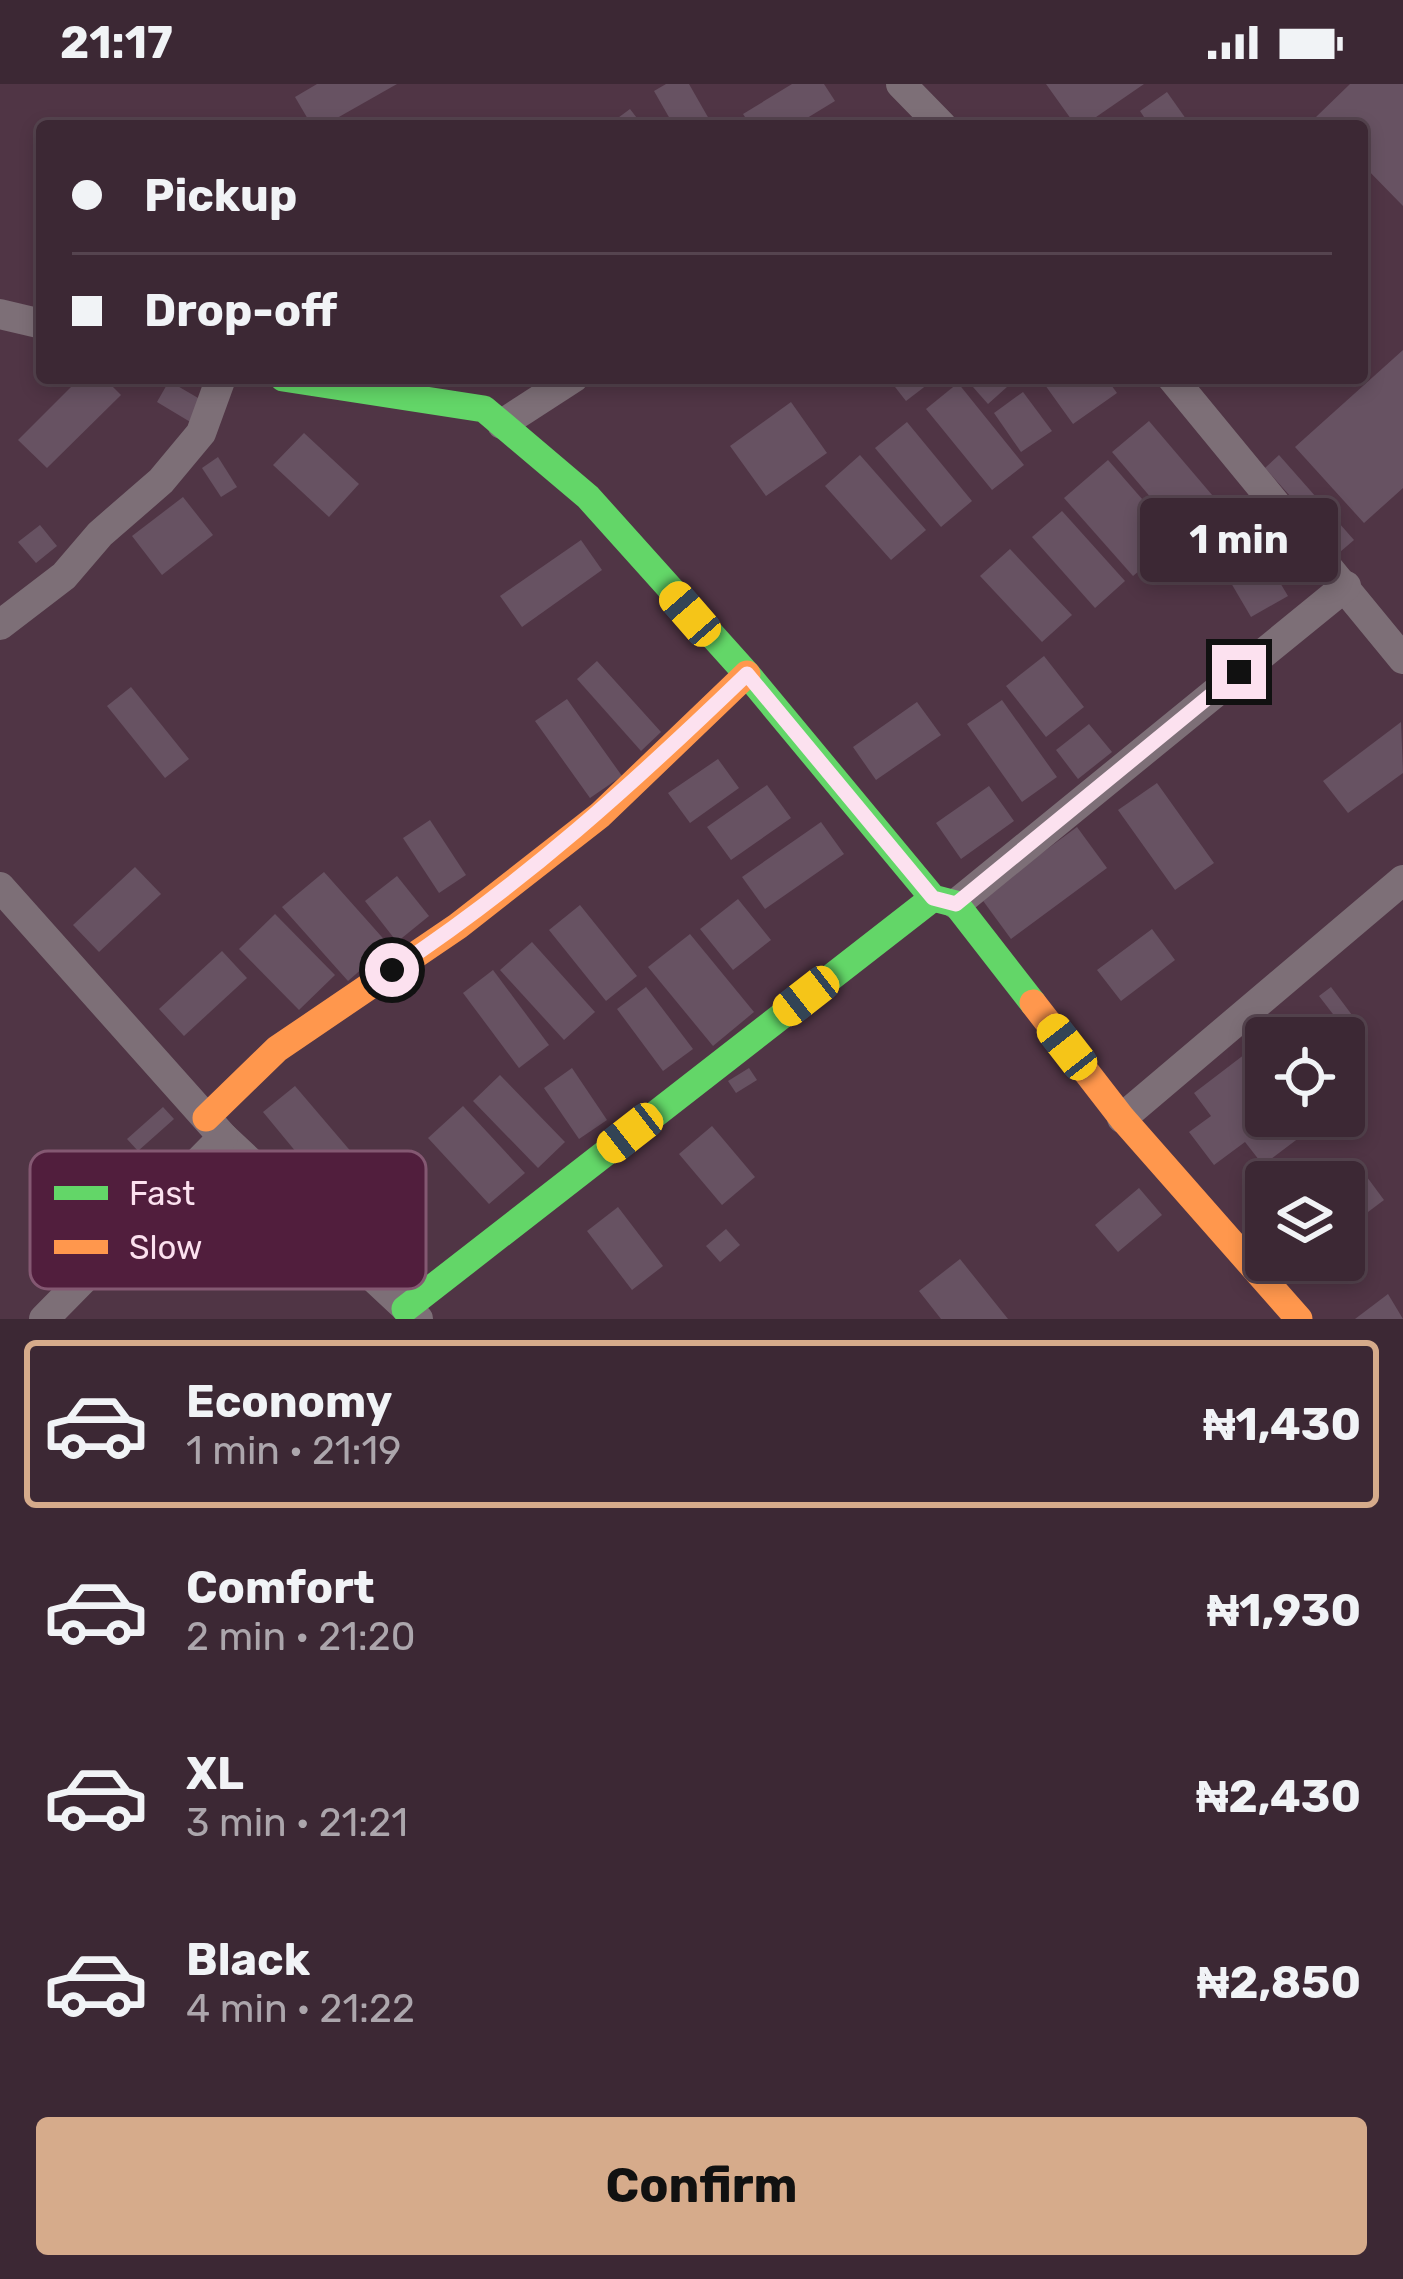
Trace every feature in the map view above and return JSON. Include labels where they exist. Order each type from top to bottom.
[{"type":"street","points":[[901,84],[936,120]]},
{"type":"street","points":[[0,314],[36,323]]},
{"type":"street","points":[[0,625],[64,575],[172,469],[201,433],[219,384]]},
{"type":"street","points":[[322,384],[484,409],[588,497],[944,901],[1122,1118],[1299,1319]]},
{"type":"street","points":[[502,424],[564,384]]},
{"type":"street","points":[[1177,384],[1403,659]]},
{"type":"street","points":[[385,1289],[411,1314],[1346,586]]},
{"type":"street","points":[[194,1151],[277,1049],[458,926],[601,815],[747,674]]},
{"type":"street","points":[[1122,1118],[1403,880]]},
{"type":"street","points":[[0,887],[238,1151]]},
{"type":"street","points":[[44,1319],[71,1289]]},
{"type":"building","points":[[317,84],[397,84],[334,120],[308,120],[295,97]]},
{"type":"building","points":[[666,84],[689,84],[710,120],[671,120],[654,91]]},
{"type":"building","points":[[792,84],[824,84],[835,101],[804,120],[747,120],[743,114]]},
{"type":"building","points":[[1046,84],[1144,84],[1092,120],[1072,120]]},
{"type":"building","points":[[1350,84],[1403,84],[1403,206],[1368,170],[1368,120],[1316,117]]},
{"type":"building","points":[[1167,92],[1187,120],[1146,120],[1140,111]]},
{"type":"building","points":[[630,109],[638,120],[615,120]]},
{"type":"building","points":[[1403,350],[1403,488],[1364,523],[1295,447]]},
{"type":"building","points":[[74,384],[110,384],[121,395],[47,468],[18,440]]},
{"type":"building","points":[[167,384],[174,384],[205,402],[192,423],[157,402]]},
{"type":"building","points":[[893,384],[928,384],[906,401]]},
{"type":"building","points":[[959,384],[1024,465],[992,490],[926,409]]},
{"type":"building","points":[[970,384],[1010,384],[988,404]]},
{"type":"building","points":[[1044,384],[1110,384],[1117,393],[1073,424]]},
{"type":"building","points":[[1023,392],[1052,431],[1021,452],[994,413]]},
{"type":"building","points":[[791,402],[827,453],[766,496],[730,446]]},
{"type":"building","points":[[1149,421],[1224,509],[1187,540],[1112,452]]},
{"type":"building","points":[[907,422],[972,501],[941,527],[875,448]]},
{"type":"building","points":[[304,433],[359,484],[329,517],[273,465]]},
{"type":"building","points":[[860,455],[926,530],[891,560],[825,486]]},
{"type":"building","points":[[1279,455],[1354,540],[1340,552],[1265,468]]},
{"type":"building","points":[[218,457],[237,487],[221,497],[202,468]]},
{"type":"building","points":[[1108,460],[1177,539],[1133,576],[1064,498]]},
{"type":"building","points":[[183,497],[213,535],[162,575],[132,536]]},
{"type":"building","points":[[1062,511],[1125,581],[1095,608],[1032,537]]},
{"type":"building","points":[[1243,521],[1288,596],[1251,617],[1207,542]]},
{"type":"building","points":[[40,525],[57,546],[36,563],[18,542]]},
{"type":"building","points":[[581,540],[602,570],[522,627],[500,596]]},
{"type":"building","points":[[1010,549],[1072,615],[1042,642],[980,576]]},
{"type":"building","points":[[1044,656],[1084,707],[1046,737],[1006,686]]},
{"type":"building","points":[[597,661],[661,732],[641,751],[577,679]]},
{"type":"building","points":[[131,687],[189,759],[165,778],[107,706]]},
{"type":"building","points":[[567,699],[622,776],[590,798],[535,721]]},
{"type":"building","points":[[1002,700],[1057,777],[1022,802],[967,724]]},
{"type":"building","points":[[917,702],[941,735],[876,780],[853,747]]},
{"type":"building","points":[[1401,722],[1403,773],[1348,813],[1323,781]]},
{"type":"building","points":[[1089,724],[1112,752],[1078,779],[1056,750]]},
{"type":"building","points":[[718,759],[739,788],[690,823],[668,793]]},
{"type":"building","points":[[1157,783],[1214,863],[1175,890],[1118,810]]},
{"type":"building","points":[[767,785],[791,818],[731,860],[707,827]]},
{"type":"building","points":[[989,786],[1014,821],[961,859],[936,823]]},
{"type":"building","points":[[430,820],[466,875],[439,893],[403,838]]},
{"type":"building","points":[[821,822],[844,854],[765,909],[742,877]]},
{"type":"building","points":[[1077,827],[1107,868],[1011,939],[981,898]]},
{"type":"building","points":[[135,867],[161,894],[99,952],[73,925]]},
{"type":"building","points":[[324,872],[389,945],[348,981],[282,907]]},
{"type":"building","points":[[397,876],[429,916],[397,942],[365,901]]},
{"type":"building","points":[[738,899],[771,940],[733,970],[700,929]]},
{"type":"building","points":[[580,905],[637,976],[606,1001],[549,930]]},
{"type":"building","points":[[275,914],[335,975],[299,1010],[239,949]]},
{"type":"building","points":[[1152,929],[1175,960],[1121,1001],[1097,970]]},
{"type":"building","points":[[690,934],[754,1012],[713,1046],[648,967]]},
{"type":"building","points":[[532,942],[595,1012],[564,1040],[500,970]]},
{"type":"building","points":[[222,951],[247,978],[184,1036],[159,1009]]},
{"type":"building","points":[[493,970],[549,1045],[519,1068],[463,993]]},
{"type":"building","points":[[646,987],[693,1049],[663,1071],[617,1009]]},
{"type":"building","points":[[1331,987],[1354,1017],[1335,1017],[1319,996]]},
{"type":"building","points":[[1245,1054],[1245,1137],[1300,1137],[1268,1161],[1260,1161],[1245,1142],[1214,1165],[1189,1132],[1211,1116],[1194,1093]]},
{"type":"building","points":[[572,1068],[607,1120],[579,1139],[544,1088]]},
{"type":"building","points":[[749,1068],[757,1080],[736,1093],[728,1081]]},
{"type":"building","points":[[500,1075],[565,1142],[538,1168],[473,1101]]},
{"type":"building","points":[[295,1086],[350,1151],[295,1151],[263,1112]]},
{"type":"building","points":[[463,1106],[525,1173],[489,1204],[428,1138]]},
{"type":"building","points":[[163,1107],[174,1119],[138,1151],[127,1139]]},
{"type":"building","points":[[712,1126],[755,1177],[722,1205],[679,1154]]},
{"type":"building","points":[[1365,1174],[1384,1200],[1365,1214]]},
{"type":"building","points":[[1139,1188],[1162,1215],[1118,1252],[1095,1225]]},
{"type":"building","points":[[618,1207],[663,1266],[632,1290],[587,1231]]},
{"type":"building","points":[[726,1229],[740,1245],[720,1262],[706,1246]]},
{"type":"building","points":[[960,1259],[1008,1319],[941,1319],[919,1291]]},
{"type":"building","points":[[1388,1294],[1403,1319],[1355,1319]]},
{"type":"traffic: fast","points":[[322,384],[484,409],[588,497],[747,674],[933,898],[956,904],[1033,1003]]},
{"type":"traffic: fast","points":[[405,1309],[933,898]]},
{"type":"traffic: slow","points":[[206,1118],[277,1049],[458,926],[600,815],[747,674]]},
{"type":"traffic: slow","points":[[1033,1003],[1122,1118],[1299,1319]]},
{"type":"route","points":[[392,970],[458,926],[601,815],[747,674],[933,898],[956,904],[1239,672]]}]
